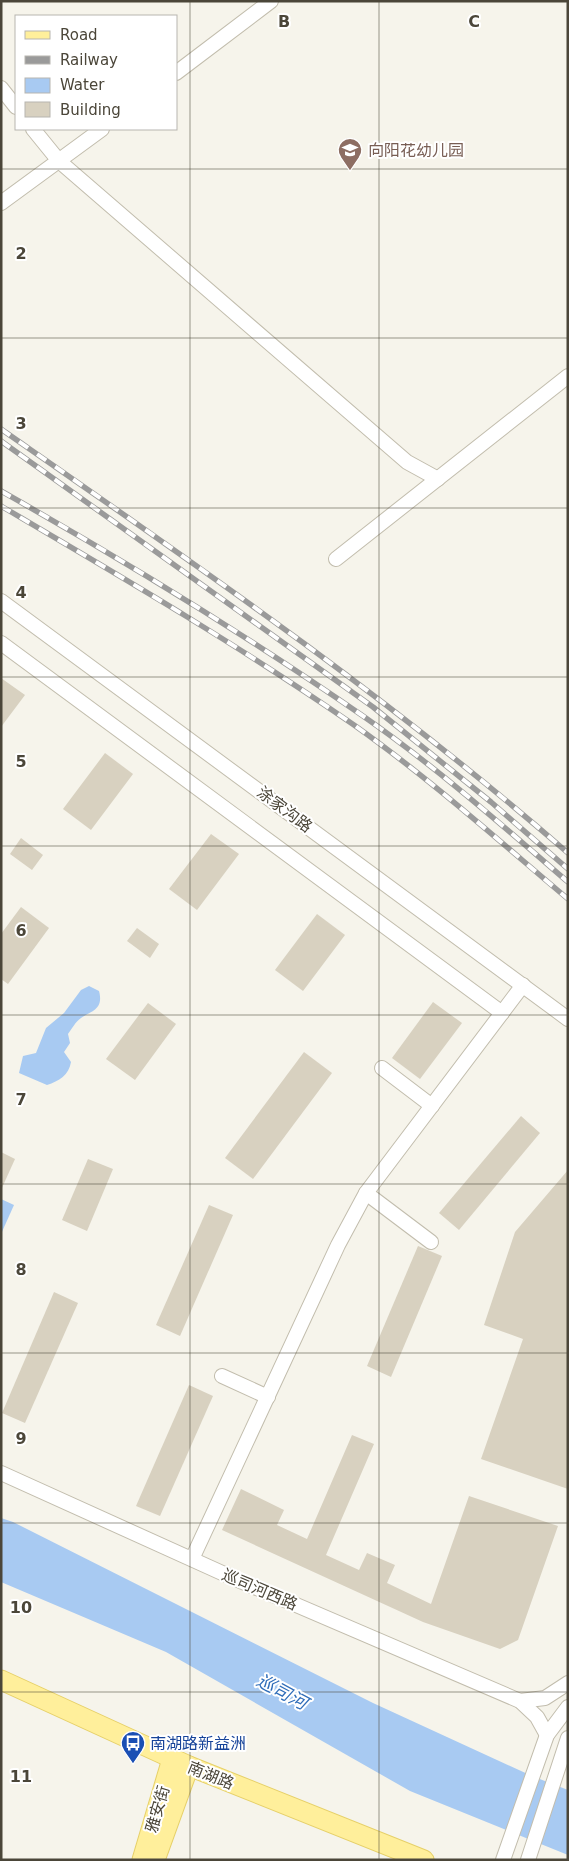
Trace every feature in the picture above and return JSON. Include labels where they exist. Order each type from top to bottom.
[{"type":"main road","name":"南湖路","points":[[1,1680],[180,1762],[424,1860]]},
{"type":"main road","name":"雅安街","points":[[142,1860],[180,1762]]},
{"type":"main road","name":"雅安街","points":[[155,1860],[180,1762]]},
{"type":"street","points":[[178,71],[271,1]]},
{"type":"street","points":[[1,88],[15,106]]},
{"type":"street","points":[[35,130],[59,161],[407,462],[438,478]]},
{"type":"street","points":[[1,203],[101,130]]},
{"type":"street","points":[[336,559],[568,376]]},
{"type":"street","name":"涂家沟路","points":[[2,604],[568,1019]]},
{"type":"street","points":[[1,643],[502,1013]]},
{"type":"street","points":[[192,1560],[338,1245],[366,1193],[522,985]]},
{"type":"street","points":[[382,1068],[432,1106]]},
{"type":"street","points":[[366,1193],[431,1242]]},
{"type":"street","points":[[222,1376],[268,1397]]},
{"type":"street","name":"巡司河西路","points":[[1,1473],[192,1560],[520,1701]]},
{"type":"street","points":[[520,1701],[545,1698],[568,1683]]},
{"type":"street","points":[[520,1701],[537,1717],[546,1735]]},
{"type":"street","points":[[503,1860],[546,1735],[568,1707]]},
{"type":"street","points":[[528,1860],[568,1738]]},
{"type":"water","points":[[89,986],[99,991],[100,1002],[96,1009],[77,1021],[68,1034],[70,1043],[64,1052],[71,1062],[66,1074],[56,1082],[47,1085],[19,1073],[23,1056],[36,1053],[46,1028],[64,1013],[81,990]]},
{"type":"water","points":[[1,1199],[14,1205],[1,1234]]},
{"type":"water","name":"巡司河","points":[[1,1518],[13,1522],[373,1703],[532,1776],[568,1790],[568,1855],[410,1791],[166,1652],[1,1582]]},
{"type":"building","points":[[1,678],[25,695],[1,727]]},
{"type":"building","points":[[105,753],[133,774],[91,830],[63,809]]},
{"type":"building","points":[[211,834],[239,854],[197,910],[169,889]]},
{"type":"building","points":[[21,838],[43,855],[32,870],[10,854]]},
{"type":"building","points":[[21,907],[49,928],[8,984],[1,979],[1,934]]},
{"type":"building","points":[[317,914],[345,935],[303,991],[275,970]]},
{"type":"building","points":[[137,928],[159,944],[150,958],[127,941]]},
{"type":"building","points":[[433,1002],[462,1023],[420,1079],[392,1058]]},
{"type":"building","points":[[148,1003],[176,1024],[135,1080],[106,1059]]},
{"type":"building","points":[[304,1052],[332,1073],[253,1179],[225,1158]]},
{"type":"building","points":[[521,1116],[540,1133],[459,1230],[439,1213]]},
{"type":"building","points":[[1,1152],[15,1159],[1,1190]]},
{"type":"building","points":[[88,1159],[113,1169],[87,1231],[62,1220]]},
{"type":"building","points":[[568,1170],[568,1489],[481,1459],[523,1339],[484,1325],[515,1232]]},
{"type":"building","points":[[209,1205],[233,1215],[180,1336],[156,1325]]},
{"type":"building","points":[[418,1246],[442,1256],[391,1377],[367,1366]]},
{"type":"building","points":[[54,1292],[78,1303],[25,1423],[2,1413]]},
{"type":"building","points":[[189,1385],[213,1396],[160,1516],[136,1506]]},
{"type":"building","points":[[352,1435],[374,1444],[326,1555],[359,1570],[367,1553],[395,1565],[387,1583],[431,1604],[469,1496],[558,1526],[518,1640],[500,1649],[423,1622],[222,1530],[241,1489],[284,1510],[277,1525],[307,1539]]},
{"type":"railway","points":[[1,429],[146,530],[362,686],[432,740],[568,853]]},
{"type":"railway","points":[[1,441],[373,707],[491,802],[568,869]]},
{"type":"railway","points":[[1,491],[185,599],[363,716],[442,775],[568,882]]},
{"type":"railway","points":[[1,506],[224,639],[354,725],[436,788],[568,899]]},
{"type":"place","name":"向阳花幼儿园","points":[[350,171]]},
{"type":"place","name":"南湖路新益洲","points":[[133,1764]]}]
